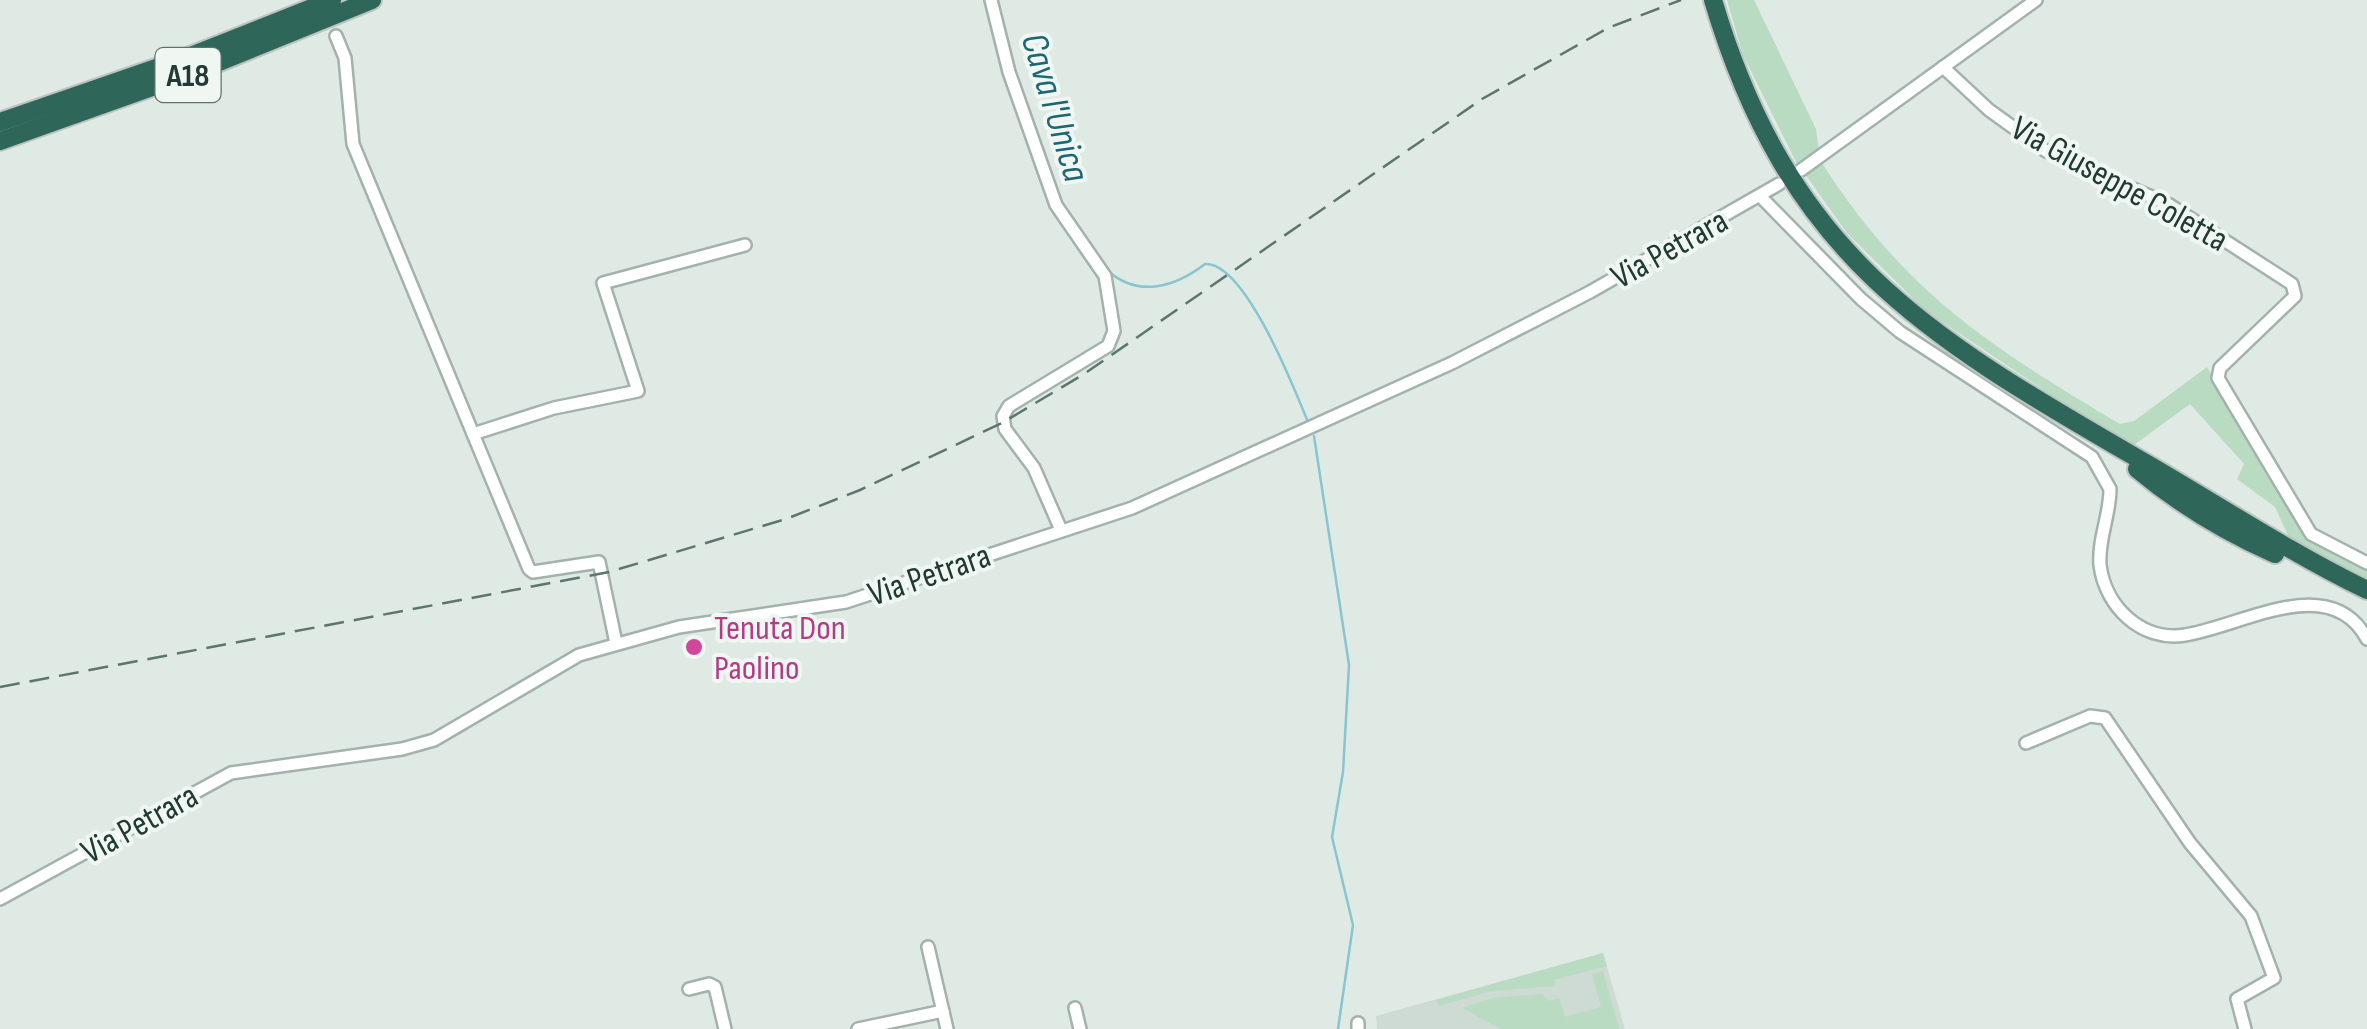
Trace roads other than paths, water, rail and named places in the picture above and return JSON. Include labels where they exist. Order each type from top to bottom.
[{"type":"highway","name":"A18","points":[[0,122],[188,57],[332,0]]},
{"type":"highway","name":"A18","points":[[0,141],[197,71],[372,0]]},
{"type":"highway","points":[[1714,3],[1742,82],[1771,142],[1809,205],[1848,253],[1928,329],[2088,432],[2291,553],[2367,590]]},
{"type":"highway","points":[[2088,432],[2203,517],[2367,599]]},
{"type":"street","points":[[991,0],[1009,72],[1056,205],[1104,276],[1114,332],[1108,346],[1009,406],[1002,416],[1004,429],[1034,468],[1061,530]]},
{"type":"street","points":[[1801,170],[2036,0]]},
{"type":"street","points":[[336,36],[345,58],[353,144],[530,569],[533,572],[598,562],[616,643]]},
{"type":"street","name":"Via Giuseppe Coletta","points":[[1944,67],[1990,110],[2046,152],[2168,204],[2292,284],[2295,296],[2220,368],[2218,378],[2311,534],[2367,563]]},
{"type":"street","name":"Via Petrara","points":[[0,899],[231,773],[402,749],[434,740],[562,664],[616,643],[680,627],[846,602],[1132,508],[1434,371],[1590,292],[1779,184]]},
{"type":"street","points":[[1760,196],[1861,299],[1900,332],[2092,458],[2110,489],[2101,542],[2104,583],[2108,600],[2130,620],[2159,634],[2184,635],[2246,614],[2329,607],[2350,614],[2367,639]]},
{"type":"street","points":[[473,434],[554,408],[638,391],[603,283],[744,245]]},
{"type":"street","points":[[2026,743],[2090,716],[2105,718],[2190,843],[2252,916],[2274,978],[2237,999],[2245,1029]]},
{"type":"street","points":[[928,948],[947,1029]]},
{"type":"street","points":[[689,989],[712,984],[725,1029]]},
{"type":"street","points":[[1075,1008],[1080,1029]]},
{"type":"street","points":[[858,1029],[943,1011]]},
{"type":"waterway","name":"Cava l'Unica","points":[[1002,21],[1015,71]]},
{"type":"waterway","name":"Cava l'Unica","points":[[1077,226],[1101,260]]},
{"type":"waterway","name":"Cava l'Unica","points":[[1108,271],[1132,285],[1144,287],[1182,279],[1205,264],[1220,269],[1236,283],[1266,329],[1308,422]]},
{"type":"waterway","name":"Cava l'Unica","points":[[1314,436],[1349,665],[1343,772],[1332,837],[1353,925],[1338,1029]]},
{"type":"railway","points":[[0,687],[609,572],[786,519],[860,490],[1002,423],[1084,374],[1482,99],[1608,28],[1681,0]]},
{"type":"place","name":"Tenuta Don Paolino","points":[[694,647]]}]
